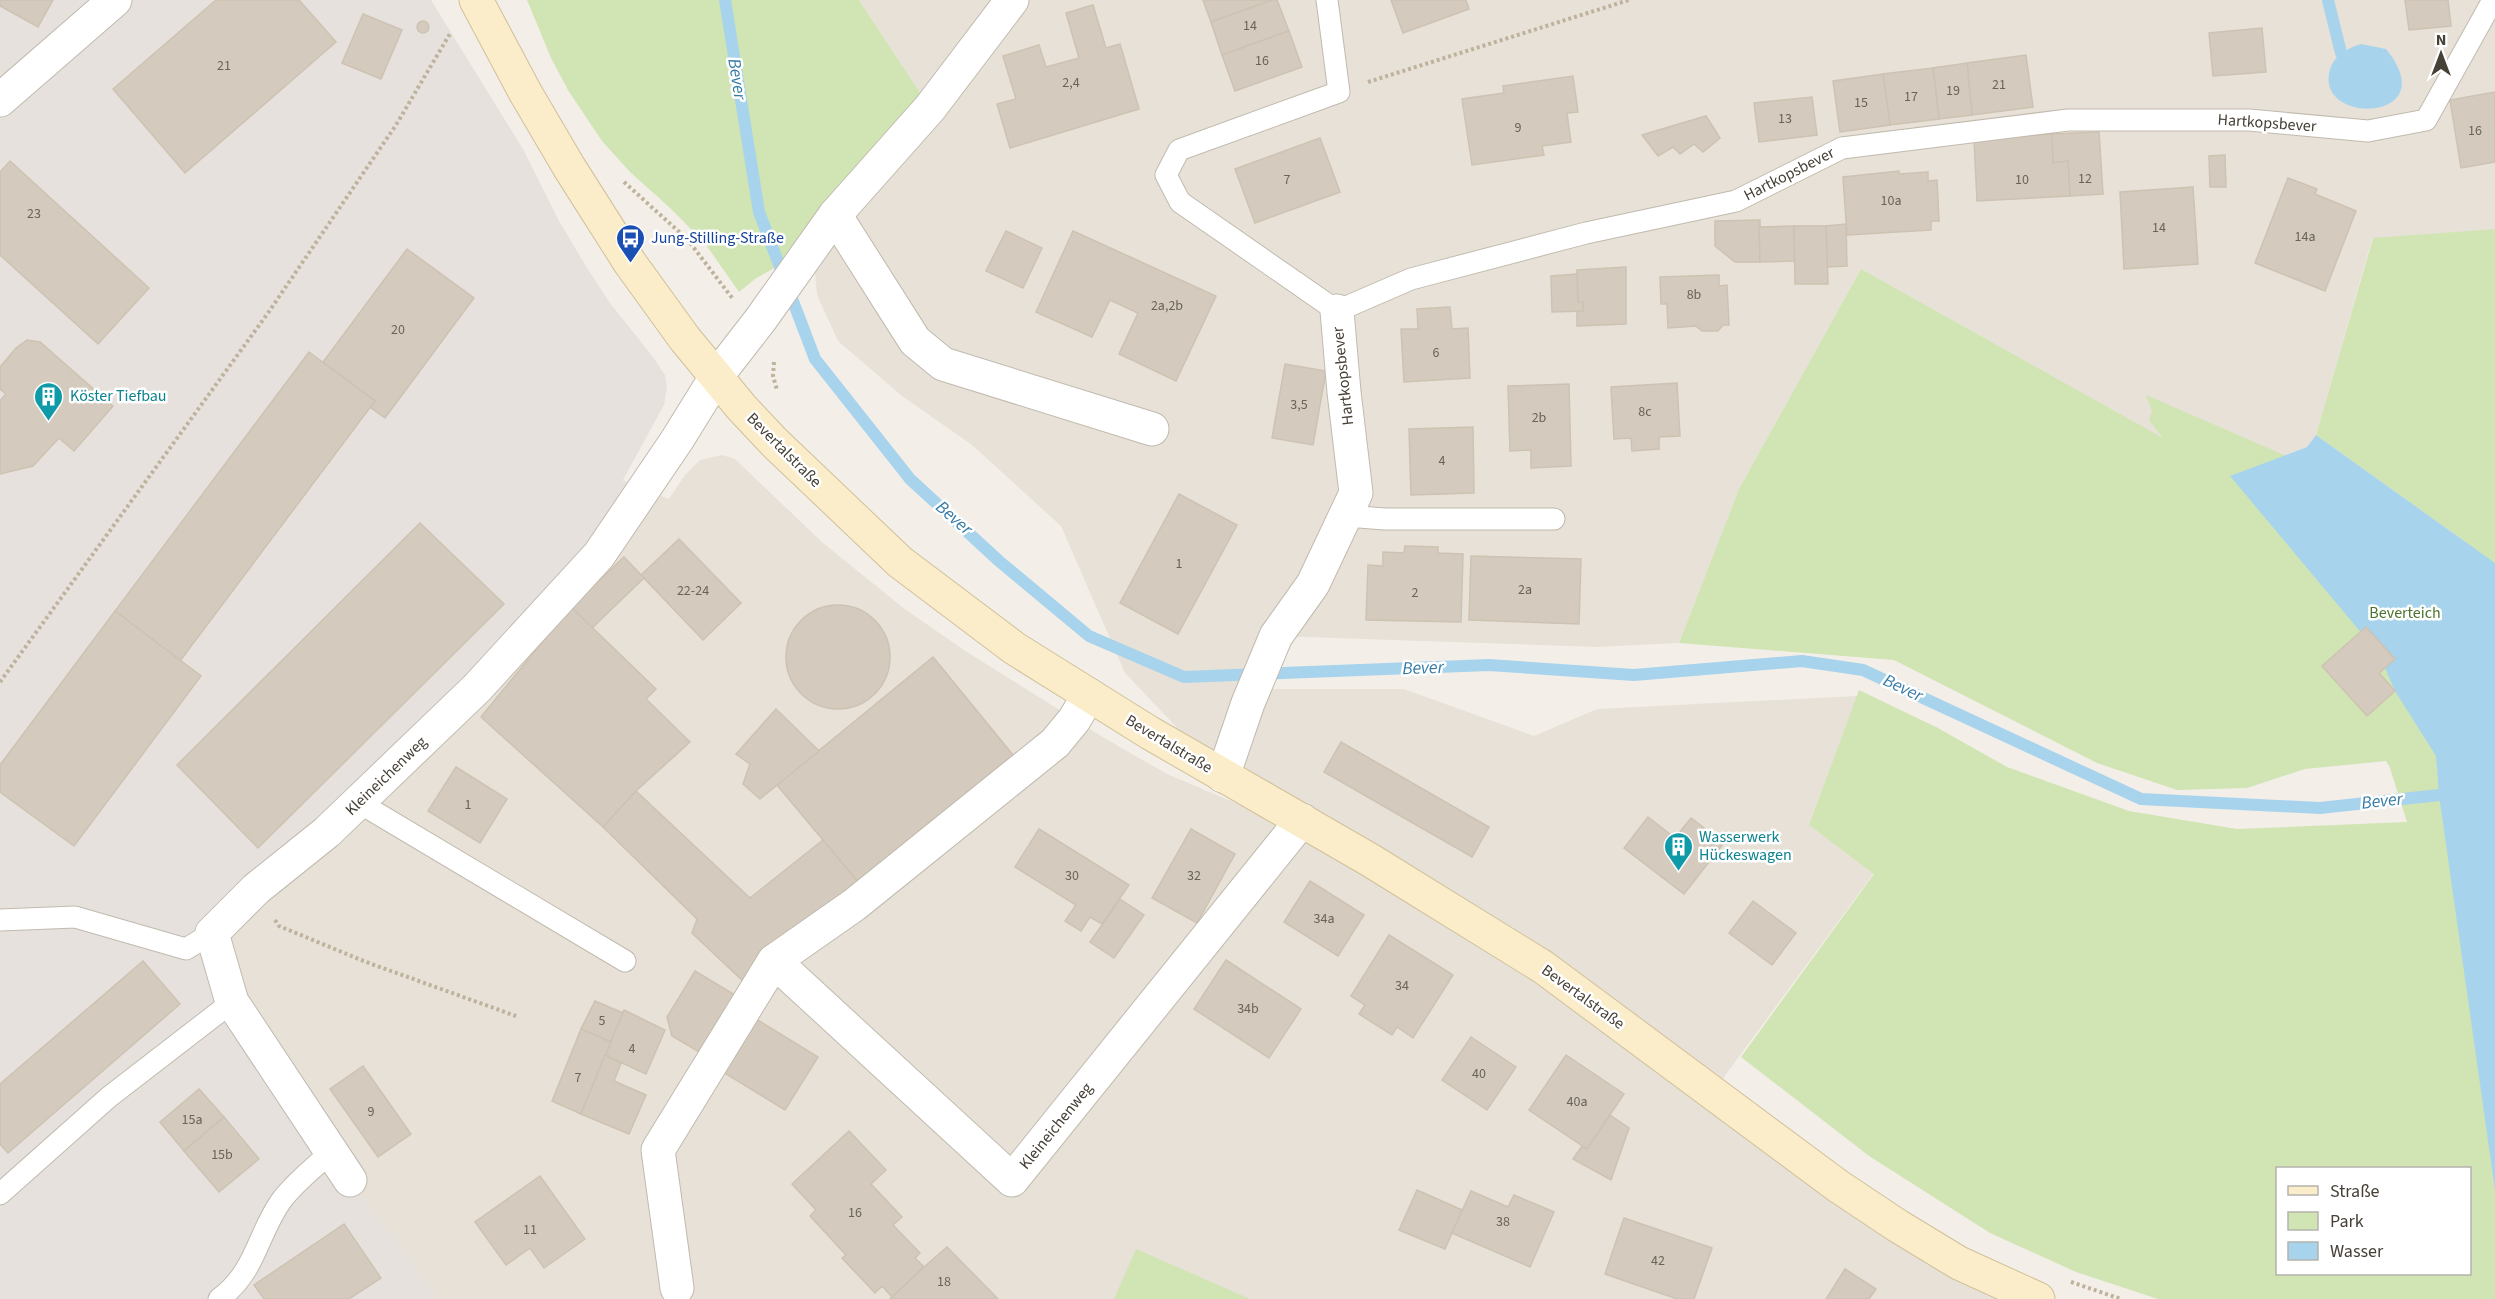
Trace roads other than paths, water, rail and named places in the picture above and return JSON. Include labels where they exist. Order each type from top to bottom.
[{"type":"street","points":[[0,100],[115,0]]},
{"type":"street","points":[[716,377],[835,216],[930,108],[1012,0]]},
{"type":"street","name":"Bevertalstraße","points":[[480,7],[525,92],[600,217],[652,295],[716,377],[775,443],[900,562],[1014,648],[1543,967],[1838,1186],[1898,1226],[1959,1263],[2038,1299]]},
{"type":"street","points":[[835,216],[915,341],[943,364],[1152,429]]},
{"type":"street","name":"Hartkopsbever","points":[[1223,776],[1248,703],[1276,636],[1313,584],[1356,493],[1337,311]]},
{"type":"street","name":"Kleineichenweg","points":[[212,933],[256,889],[327,832],[477,688],[599,555],[677,440],[716,377]]},
{"type":"street","points":[[677,1288],[658,1150],[774,962],[854,905],[1055,743],[1074,720],[1089,695]]},
{"type":"street","name":"Kleineichenweg","points":[[774,962],[1012,1180],[1302,820]]},
{"type":"street","points":[[212,933],[232,1002],[350,1180]]},
{"type":"lane","points":[[1327,0],[1339,92],[1179,150],[1166,175],[1180,202],[1337,311]]},
{"type":"lane","name":"Hartkopsbever","points":[[1337,311],[1411,279],[1586,233],[1737,201],[1842,148],[2068,120],[2249,120],[2368,131],[2426,120],[2493,0]]},
{"type":"lane","points":[[1346,516],[1384,519],[1554,519]]},
{"type":"lane","points":[[358,802],[625,961]]},
{"type":"lane","points":[[0,920],[75,917],[186,949],[212,933]]},
{"type":"lane","points":[[0,1194],[109,1097],[232,1002]]},
{"type":"lane","points":[[219,1299],[247,1270],[280,1202],[297,1183],[332,1152]]},
{"type":"water","points":[[2361,44],[2386,49],[2400,73],[2401,91],[2392,102],[2376,108],[2359,108],[2342,102],[2331,91],[2329,74],[2333,62],[2345,51]]},
{"type":"water","name":"Beverteich","points":[[2316,435],[2495,563],[2495,1190],[2439,795],[2436,756],[2395,691],[2379,654],[2230,476],[2307,447]]},
{"type":"waterway","name":"Bever","points":[[725,0],[759,212],[815,359],[910,479],[999,561],[1089,636],[1184,677],[1489,665],[1634,675],[1802,661],[1863,670],[2141,799],[2320,808],[2439,795],[2453,799]]},
{"type":"waterway","points":[[2328,0],[2341,53]]},
{"type":"place","name":"Jung-Stilling-Straße","points":[[630,264]]},
{"type":"place","name":"Köster Tiefbau","points":[[49,422]]},
{"type":"place","name":"Wasserwerk Hückeswagen","points":[[1678,872]]}]
